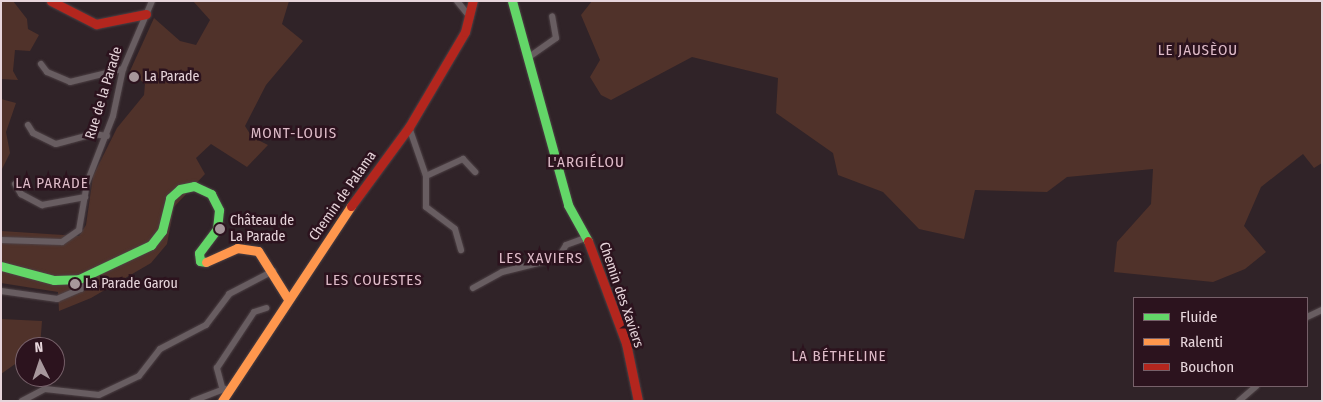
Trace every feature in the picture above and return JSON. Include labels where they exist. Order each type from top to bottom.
[{"type":"street","points":[[52,1],[96,24],[135,13],[146,14]]},
{"type":"street","name":"Rue de la Parade","points":[[1,240],[68,240],[82,224],[85,197],[107,136],[123,69],[152,1]]},
{"type":"street","points":[[458,1],[470,17]]},
{"type":"street","name":"Chemin de Palama","points":[[222,401],[225,388],[410,127],[466,32],[473,1]]},
{"type":"street","name":"Chemin des Xaviers","points":[[512,1],[529,57],[568,205],[585,238],[626,342],[638,401]]},
{"type":"street","points":[[529,57],[556,38],[552,16]]},
{"type":"street","points":[[41,64],[47,72],[70,82],[123,69]]},
{"type":"street","points":[[28,126],[33,133],[56,144],[94,134],[107,136]]},
{"type":"street","points":[[410,127],[426,176],[426,207],[454,229],[461,250]]},
{"type":"street","points":[[426,176],[463,159],[475,172]]},
{"type":"street","points":[[15,184],[20,194],[42,205],[85,197]]},
{"type":"street","points":[[1,266],[54,280],[84,277],[151,245],[162,231],[166,204],[189,186],[206,190],[219,210],[217,229],[199,253],[200,261],[211,264],[233,250],[247,248],[261,253],[288,299]]},
{"type":"street","points":[[472,288],[502,272],[558,258],[566,245],[585,238]]},
{"type":"street","points":[[22,401],[45,389],[99,395],[139,376],[160,349],[206,325],[229,294],[273,271]]},
{"type":"street","points":[[1,292],[57,299],[81,289],[84,277]]},
{"type":"street","points":[[193,401],[225,388],[216,368],[254,312],[266,308]]},
{"type":"street","points":[[1308,317],[1322,310]]},
{"type":"street","points":[[1239,401],[1255,387]]},
{"type":"shaded area","points":[[1,1],[13,1],[27,19],[28,29],[39,35],[30,51],[15,50],[13,71],[18,80],[1,79]]},
{"type":"shaded area","points":[[193,1],[289,1],[282,24],[303,41],[266,85],[245,126],[252,137],[268,145],[247,167],[211,144],[196,158],[205,174],[174,207],[167,244],[151,263],[91,298],[59,311],[58,292],[1,283],[1,231],[79,236],[86,225],[93,176],[117,128],[144,95],[145,84],[130,71],[154,18],[180,41],[196,45],[210,20]]},
{"type":"shaded area","points":[[592,1],[1322,1],[1322,163],[1314,168],[1303,154],[1261,187],[1244,226],[1266,252],[1245,269],[1213,282],[1114,272],[1117,242],[1151,204],[1153,169],[1067,177],[1047,192],[975,190],[964,239],[919,229],[883,192],[838,175],[833,153],[776,113],[778,78],[692,57],[611,100],[601,95],[590,77],[600,60],[581,15]]},
{"type":"shaded area","points":[[1,99],[16,103],[6,132],[10,153],[1,171]]},
{"type":"shaded area","points":[[1,319],[42,321],[41,337],[15,337],[15,364],[1,374]]},
{"type":"traffic: fast","points":[[512,1],[568,205],[588,241]]},
{"type":"traffic: fast","points":[[1,266],[54,280],[79,279],[151,245],[162,231],[170,198],[180,189],[194,186],[211,194],[219,210],[217,229],[199,253],[200,261],[206,262]]},
{"type":"traffic: slow","points":[[222,401],[351,206]]},
{"type":"traffic: slow","points":[[206,262],[237,248],[258,251],[288,299]]},
{"type":"traffic: jam","points":[[51,1],[96,24],[146,14]]},
{"type":"traffic: jam","points":[[351,206],[409,127],[465,32],[473,1]]},
{"type":"traffic: jam","points":[[588,241],[626,343],[638,401]]},
{"type":"place","name":"La Parade","points":[[134,77]]},
{"type":"place","name":"Château de La Parade","points":[[220,229]]},
{"type":"place","name":"La Parade Garou","points":[[75,284]]},
{"type":"district","name":"LE JAUSÈOU","points":[[1198,51]]},
{"type":"district","name":"MONT-LOUIS","points":[[294,134]]},
{"type":"district","name":"L'ARGIÉLOU","points":[[586,163]]},
{"type":"district","name":"LA PARADE","points":[[52,184]]},
{"type":"district","name":"LES XAVIERS","points":[[541,259]]},
{"type":"district","name":"LES COUESTES","points":[[374,281]]},
{"type":"district","name":"LA BÉTHELINE","points":[[839,357]]}]
